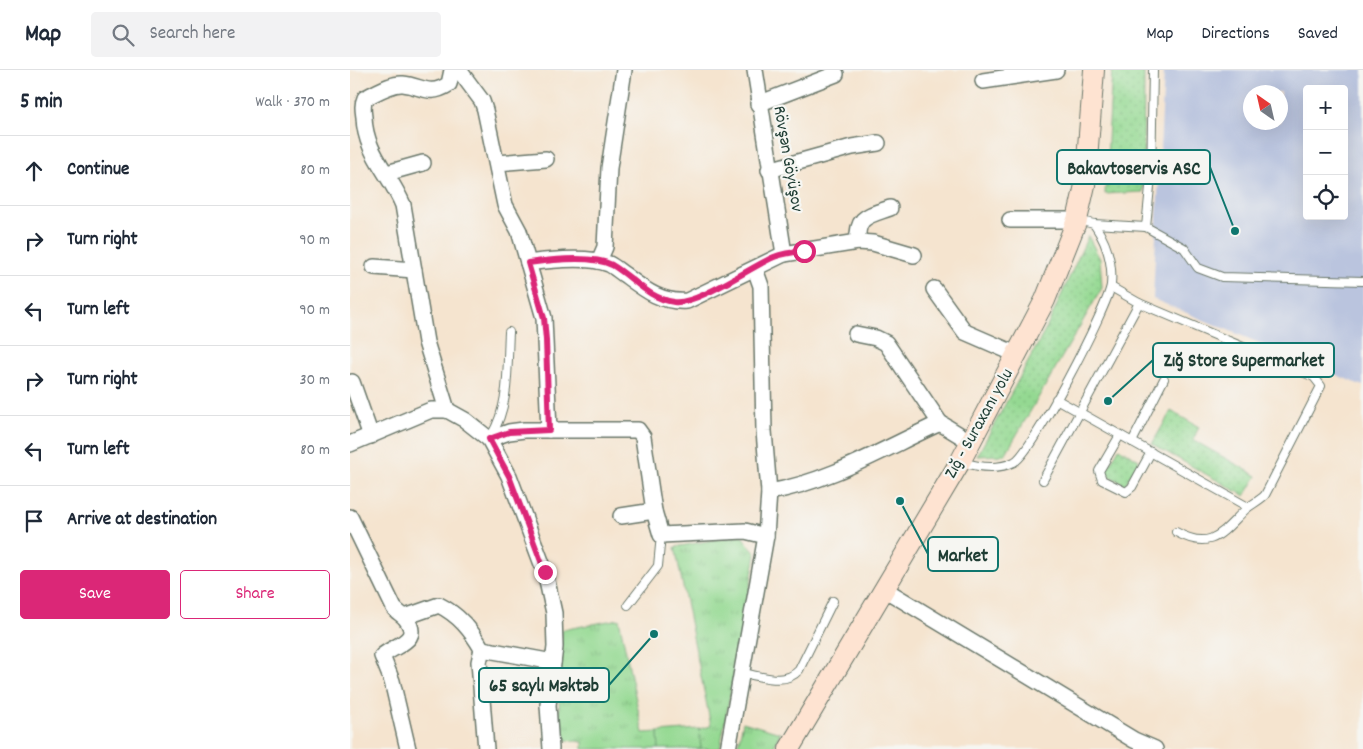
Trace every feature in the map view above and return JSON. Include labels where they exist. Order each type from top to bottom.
[{"type":"main road","name":"Zığ - Suraxanı yolu","points":[[789,749],[960,462],[1018,355],[1086,222],[1094,70]]},
{"type":"street","points":[[447,410],[426,342],[403,205],[387,173],[370,148],[364,133],[362,104],[365,98],[394,85],[402,84],[430,92],[443,88],[449,84],[452,70]]},
{"type":"street","points":[[459,70],[482,101],[505,205],[519,231],[544,318],[549,430]]},
{"type":"street","points":[[599,261],[606,248],[609,168],[624,70]]},
{"type":"street","name":"Rövşən Göyüşov","points":[[755,70],[758,104],[784,254]]},
{"type":"street","points":[[983,81],[1056,70]]},
{"type":"street","points":[[758,104],[836,74]]},
{"type":"street","points":[[770,170],[852,147],[878,143]]},
{"type":"street","points":[[497,163],[546,159]]},
{"type":"street","points":[[387,173],[423,162]]},
{"type":"street","points":[[858,242],[857,227],[861,221],[890,208]]},
{"type":"street","points":[[1010,220],[1086,222]]},
{"type":"street","points":[[528,263],[548,260],[599,261],[612,265],[645,291],[658,298],[674,302],[687,301],[784,254],[858,242],[873,243],[914,255]]},
{"type":"street","points":[[374,267],[414,270]]},
{"type":"street","points":[[728,749],[766,536],[769,492],[764,431],[761,286],[755,269]]},
{"type":"street","points":[[934,289],[965,332],[1018,355]]},
{"type":"street","points":[[856,334],[876,338],[886,343],[940,423],[971,442]]},
{"type":"street","points":[[352,382],[371,436]]},
{"type":"street","points":[[350,444],[431,410],[447,410],[465,420],[489,439],[509,476],[545,572],[554,613],[553,662],[548,705],[551,749]]},
{"type":"street","points":[[769,492],[794,488],[818,479],[940,423]]},
{"type":"street","points":[[489,439],[509,432],[638,430],[643,437],[654,511],[661,534],[746,531],[766,536]]},
{"type":"street","points":[[620,516],[654,511]]},
{"type":"street","points":[[350,518],[394,608],[405,617],[412,634],[408,640],[382,656],[392,681],[408,749]]},
{"type":"street","points":[[884,589],[1134,740],[1155,749]]},
{"type":"street","points":[[405,617],[439,605],[453,612],[472,633],[482,649],[479,662],[486,749]]},
{"type":"street","points":[[482,649],[553,662]]},
{"type":"lane","points":[[1146,227],[1152,177],[1153,70]]},
{"type":"lane","points":[[1086,222],[1146,227],[1184,248],[1198,268],[1222,277],[1363,281]]},
{"type":"lane","points":[[960,462],[986,468],[1014,463],[1028,448],[1056,399],[1102,311],[1111,287],[1112,266],[1108,252],[1102,237],[1086,222]]},
{"type":"lane","points":[[1111,287],[1139,303],[1314,377],[1321,386],[1265,495],[1257,504],[1248,507],[1226,531],[1219,535],[1198,541],[1191,540],[1176,532]]},
{"type":"lane","points":[[1043,480],[1139,303]]},
{"type":"lane","points":[[489,439],[500,422],[504,408],[509,332]]},
{"type":"lane","points":[[1132,442],[1164,379]]},
{"type":"lane","points":[[1056,399],[1248,507]]},
{"type":"lane","points":[[1120,435],[1099,471],[1102,480],[1126,492],[1132,487],[1151,452]]},
{"type":"lane","points":[[628,605],[658,566],[661,534]]},
{"type":"lane","points":[[742,673],[785,680],[793,677],[799,670],[832,601]]},
{"type":"shaded area","points":[[1164,70],[1363,70],[1363,386],[1153,299]]},
{"type":"green space","points":[[1112,70],[1144,70],[1143,192],[1105,194]]},
{"type":"green space","points":[[1088,236],[1100,259],[1102,288],[1005,455],[977,456],[1046,329]]},
{"type":"green space","points":[[1171,411],[1199,427],[1193,440],[1257,476],[1245,496],[1152,444]]},
{"type":"green space","points":[[1119,448],[1139,460],[1125,485],[1105,473]]},
{"type":"green space","points":[[741,535],[756,554],[720,749],[701,749],[699,729],[711,726],[675,547]]},
{"type":"green space","points":[[619,619],[643,733],[658,732],[659,749],[583,749],[583,742],[558,739],[562,630]]},
{"type":"green space","points":[[743,722],[780,733],[773,749],[737,749]]},
{"type":"green space","points":[[699,729],[701,749],[659,749],[658,732]]},
{"type":"place","name":"Bakavtoservis ASC","points":[[1235,231]]},
{"type":"place","name":"Zığ Store Supermarket","points":[[1108,401]]},
{"type":"place","name":"Market","points":[[900,501]]},
{"type":"place","name":"65 saylı Məktəb","points":[[654,634]]},
{"type":"route","points":[[545,572],[509,476],[489,439],[509,432],[549,430],[544,318],[528,263],[548,260],[599,261],[612,265],[645,291],[658,298],[674,302],[687,301],[755,269],[772,258],[804,251]]}]
